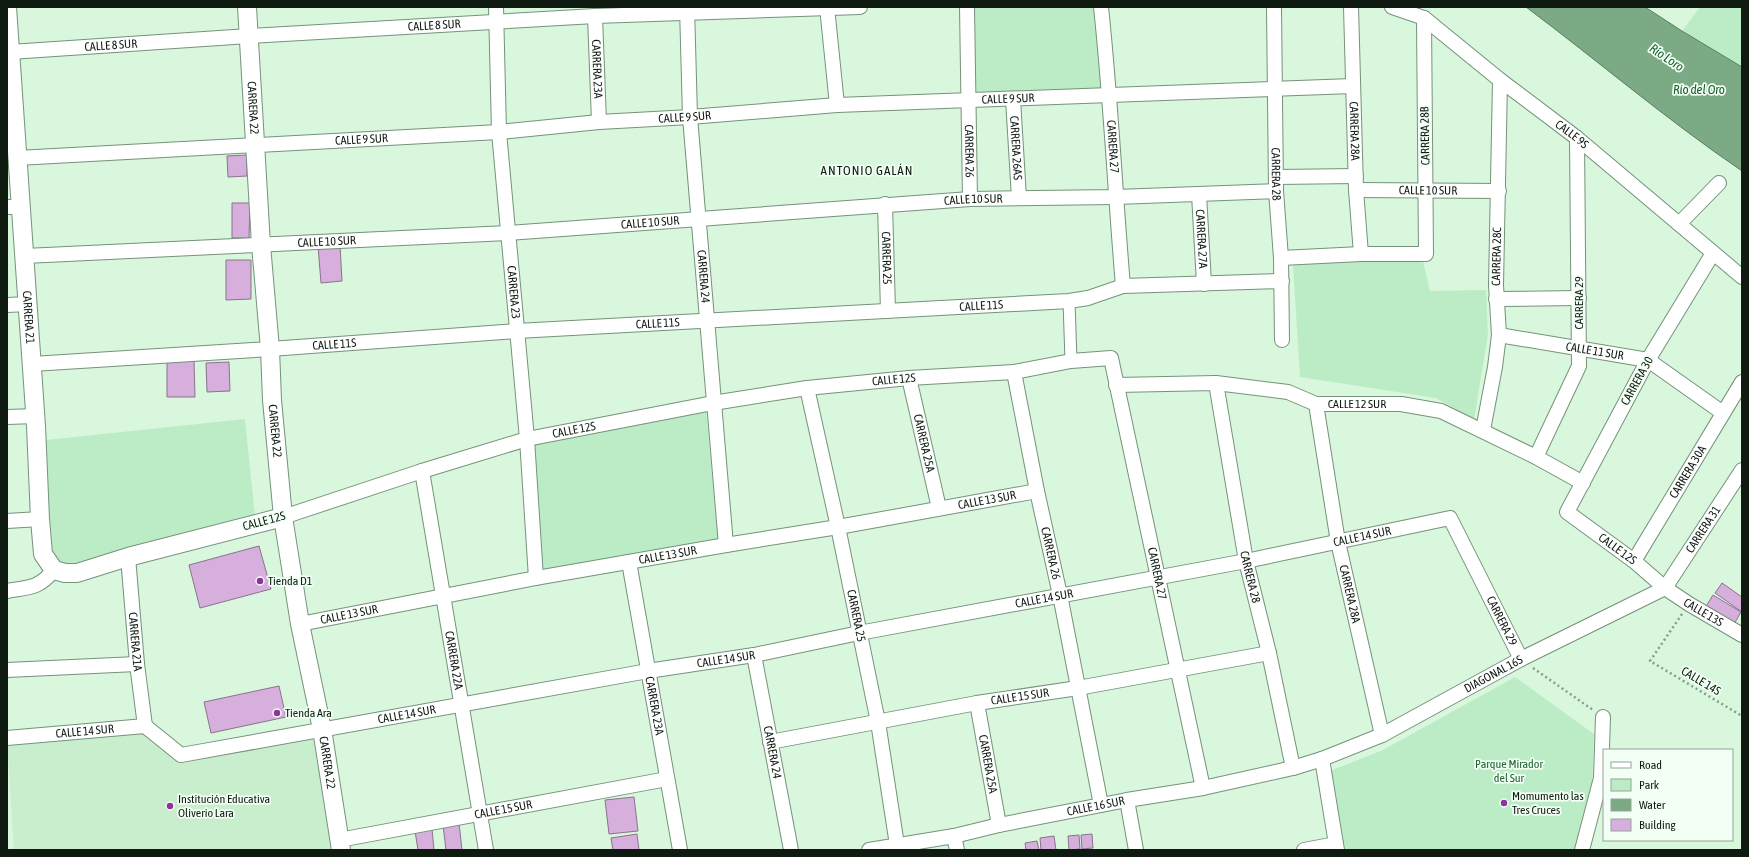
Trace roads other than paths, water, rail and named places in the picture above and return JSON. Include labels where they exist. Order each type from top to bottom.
[{"type":"street","name":"CARRERA 21","points":[[7,7],[10,52],[10,98],[17,158],[14,207],[25,256],[36,416],[40,519],[43,554],[54,570]]},
{"type":"street","name":"CARRERA 22","points":[[247,7],[261,245],[270,349],[272,400],[283,517],[300,624],[322,729],[340,845]]},
{"type":"street","name":"CARRERA 23","points":[[496,7],[499,132],[527,439],[536,578]]},
{"type":"street","points":[[827,7],[837,105]]},
{"type":"street","name":"CALLE 8 SUR","points":[[10,52],[249,36],[497,23],[687,9],[860,7]]},
{"type":"street","name":"CARRERA 26","points":[[967,7],[970,199]]},
{"type":"street","name":"CARRERA 27","points":[[1101,7],[1110,94],[1123,286]]},
{"type":"street","name":"CARRERA 28","points":[[1274,7],[1276,184],[1282,280],[1282,340]]},
{"type":"street","name":"CARRERA 28A","points":[[1351,7],[1356,183],[1361,254]]},
{"type":"street","name":"CALLE 9S","points":[[1392,7],[1424,18],[1500,80],[1577,138],[1742,277]]},
{"type":"street","name":"CARRERA 24","points":[[687,9],[690,117],[726,545]]},
{"type":"street","name":"CARRERA 23A","points":[[595,16],[599,122]]},
{"type":"street","name":"CARRERA 28B","points":[[1361,254],[1426,254],[1424,18]]},
{"type":"street","name":"CARRERA 28C","points":[[1483,430],[1495,367],[1499,335],[1496,299],[1500,80]]},
{"type":"street","name":"CALLE 9 SUR","points":[[17,158],[499,132],[599,122],[690,117],[837,105],[1353,86]]},
{"type":"street","name":"CARRERA 26AS","points":[[1013,99],[1019,198]]},
{"type":"street","name":"CARRERA 29","points":[[1536,457],[1579,366],[1577,138]]},
{"type":"street","name":"CALLE 10 SUR","points":[[25,256],[508,233],[885,204],[970,199],[1199,194],[1276,184],[1356,183],[1425,190],[1499,191]]},
{"type":"street","points":[[1680,224],[1719,183]]},
{"type":"street","name":"CARRERA 27A","points":[[1199,194],[1204,284]]},
{"type":"street","name":"CARRERA 25","points":[[885,204],[888,311]]},
{"type":"street","name":"CARRERA 30","points":[[1567,512],[1648,360],[1714,253]]},
{"type":"street","points":[[1281,258],[1361,254]]},
{"type":"street","name":"CALLE 11S","points":[[32,364],[517,331],[1069,301],[1088,298],[1123,286],[1282,280]]},
{"type":"street","points":[[1496,299],[1579,298]]},
{"type":"street","points":[[1069,301],[1071,361]]},
{"type":"street","points":[[7,305],[28,304]]},
{"type":"street","name":"CALLE 11 SUR","points":[[1499,335],[1648,360],[1723,413]]},
{"type":"street","name":"CARRERA 27","points":[[1111,358],[1203,788]]},
{"type":"street","name":"CALLE 12S","points":[[54,570],[65,573],[77,573],[128,557],[283,517],[422,471],[527,439],[713,403],[807,388],[909,378],[1014,372],[1071,361],[1111,358]]},
{"type":"street","name":"CARRERA 26","points":[[1014,372],[1037,491],[1060,594],[1101,805]]},
{"type":"street","name":"CARRERA 25A","points":[[909,378],[939,508]]},
{"type":"street","name":"CARRERA 30A","points":[[1634,561],[1742,382]]},
{"type":"street","name":"CARRERA 28","points":[[1216,383],[1246,561],[1269,653],[1293,768]]},
{"type":"street","name":"CALLE 12 SUR","points":[[1116,384],[1216,383],[1288,392],[1316,404],[1401,404],[1441,411],[1483,430],[1583,482]]},
{"type":"street","name":"CARRERA 25","points":[[807,388],[838,527],[878,722],[897,845]]},
{"type":"street","name":"CARRERA 28A","points":[[1316,404],[1338,542],[1382,735]]},
{"type":"street","points":[[7,417],[36,416]]},
{"type":"street","name":"CARRERA 31","points":[[1665,588],[1742,470]]},
{"type":"street","name":"CARRERA 22A","points":[[422,471],[486,850]]},
{"type":"street","name":"CALLE 13 SUR","points":[[300,624],[536,578],[838,527],[1037,491]]},
{"type":"street","name":"CALLE 12S","points":[[1567,512],[1634,561],[1665,588]]},
{"type":"street","name":"CARRERA 29","points":[[1450,518],[1521,659]]},
{"type":"street","name":"CALLE 14 SUR","points":[[7,738],[145,726],[181,755],[648,671],[754,655],[1060,594],[1246,561],[1450,518]]},
{"type":"street","points":[[7,521],[40,519]]},
{"type":"street","name":"CARRERA 21A","points":[[128,557],[137,664],[145,726]]},
{"type":"street","name":"CARRERA 23A","points":[[629,562],[680,850]]},
{"type":"street","points":[[7,591],[36,586],[47,578],[54,570]]},
{"type":"street","name":"CALLE 13S","points":[[1665,588],[1689,604],[1741,631]]},
{"type":"street","name":"DIAGONAL 16S","points":[[1322,759],[1382,735],[1521,659],[1665,588]]},
{"type":"street","name":"CALLE 15 SUR","points":[[770,742],[977,703],[1078,688],[1269,653]]},
{"type":"street","name":"CARRERA 24","points":[[754,655],[791,850]]},
{"type":"street","points":[[7,670],[137,664]]},
{"type":"street","name":"CARRERA 25A","points":[[977,703],[999,825]]},
{"type":"street","points":[[1582,850],[1602,778],[1603,718]]},
{"type":"street","points":[[1304,850],[1337,847],[1322,759]]},
{"type":"street","name":"CALLE 16 SUR","points":[[873,850],[954,836],[999,825],[1127,800],[1203,788],[1293,768],[1322,759]]},
{"type":"street","name":"CALLE 15 SUR","points":[[340,845],[480,813],[667,779]]},
{"type":"street","points":[[1127,800],[1136,850]]},
{"type":"street","points":[[954,836],[957,850]]},
{"type":"water","name":"Río del Oro","points":[[1526,7],[1645,7],[1742,67],[1742,171],[1714,152],[1660,111]]},
{"type":"place","name":"Tienda D1","points":[[260,581]]},
{"type":"place","name":"Tienda Ara","points":[[277,713]]},
{"type":"place","name":"Momumento las Tres Cruces","points":[[1504,803]]},
{"type":"place","name":"Institución Educativa Oliverio Lara","points":[[170,806]]},
{"type":"district","name":"ANTONIO GALÁN","points":[[867,170]]},
{"type":"water label","name":"Río Loro","points":[[1667,57]]},
{"type":"park label","name":"Parque Mirador del Sur","points":[[1509,771]]}]
